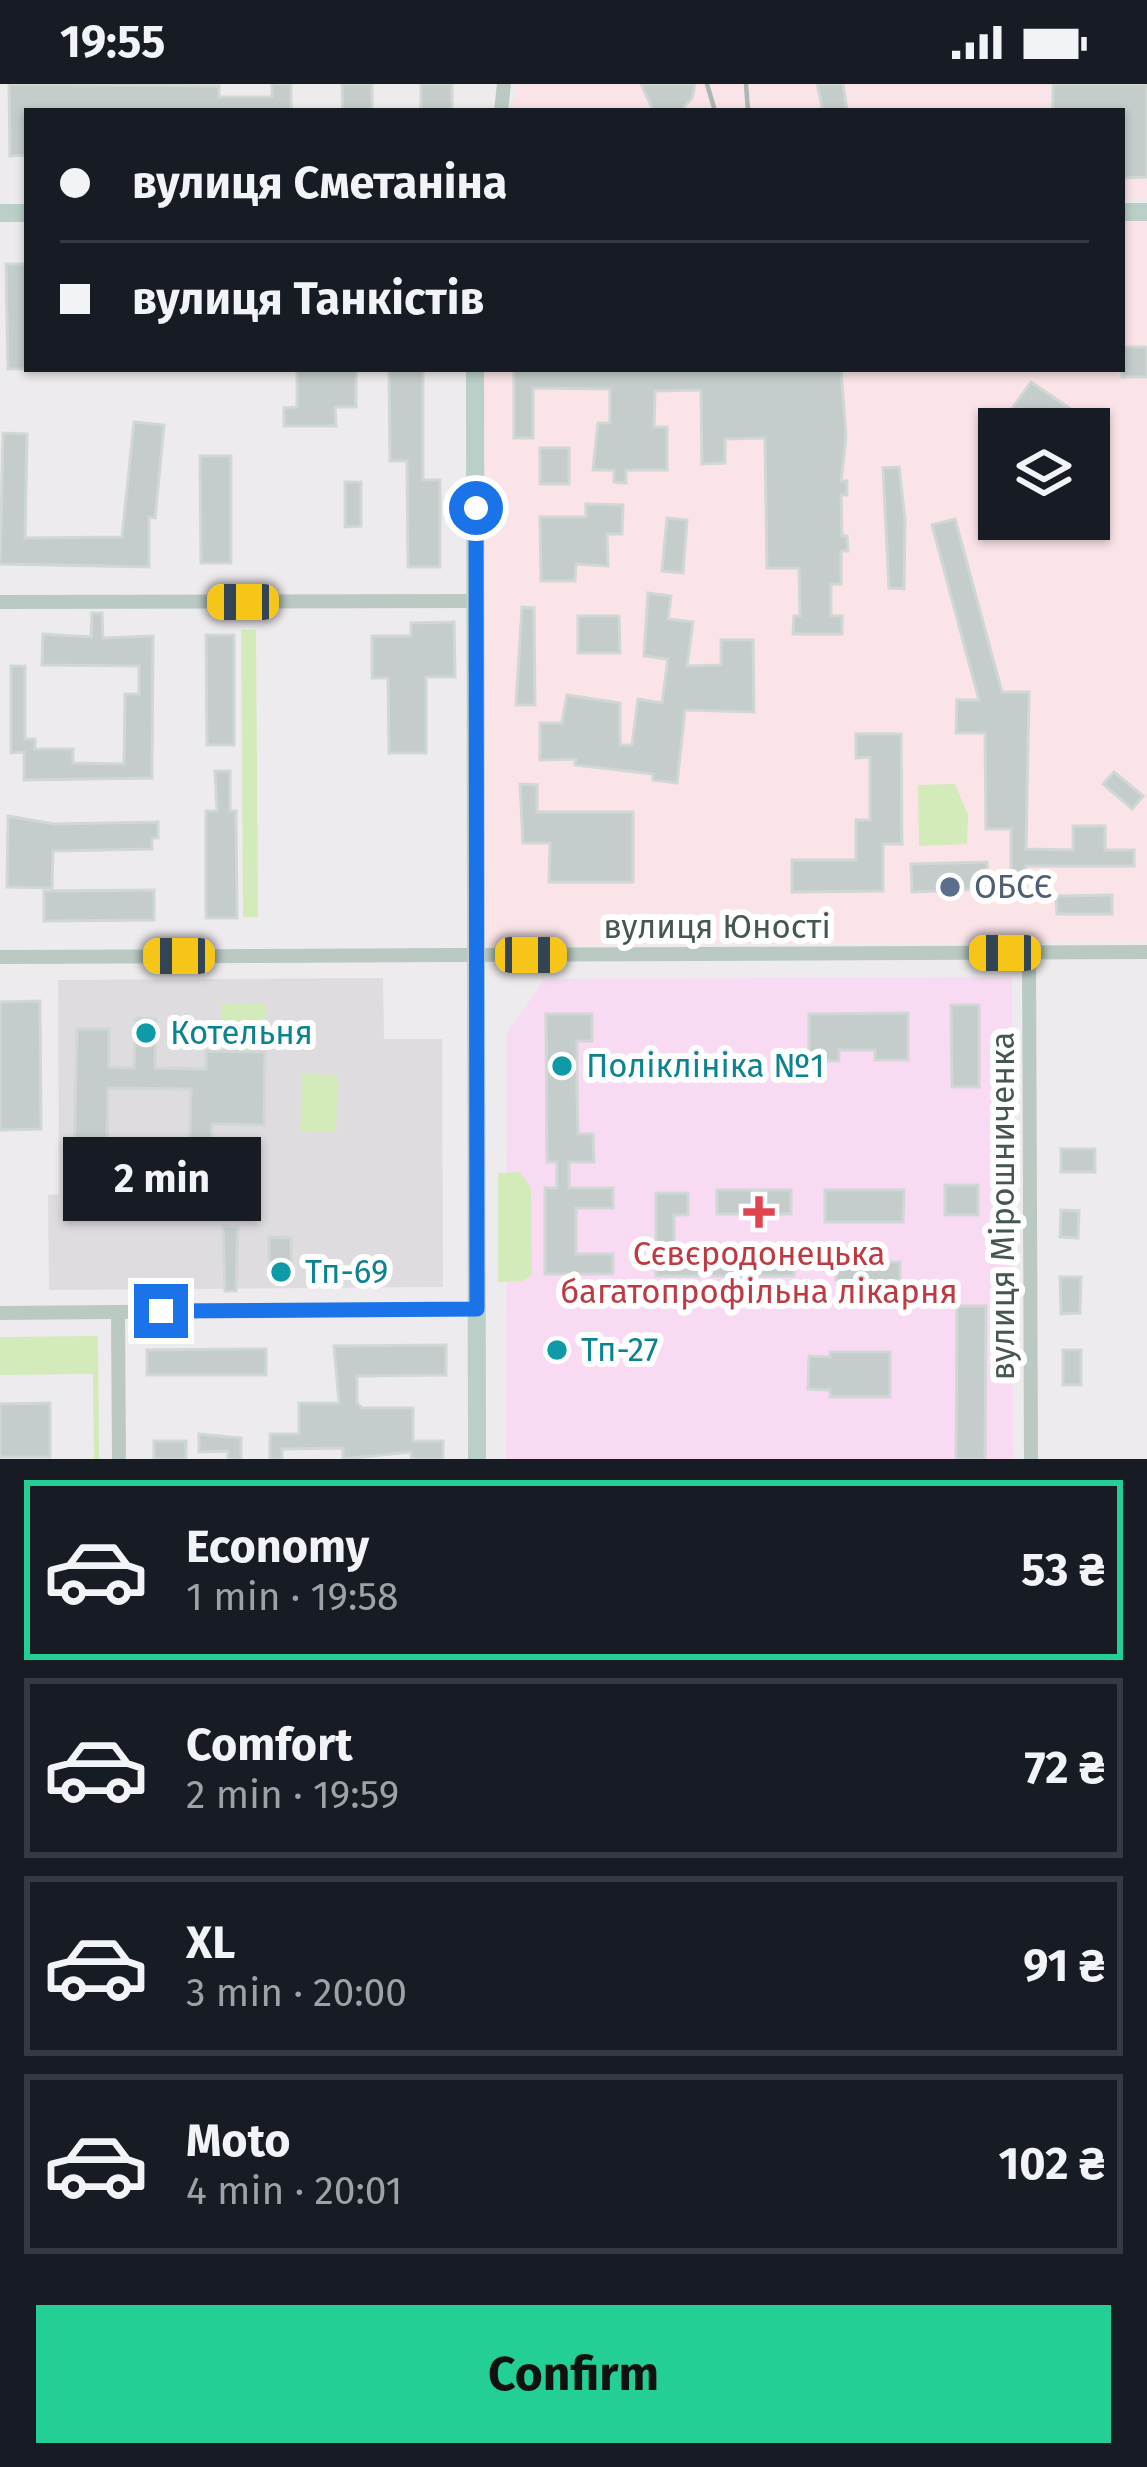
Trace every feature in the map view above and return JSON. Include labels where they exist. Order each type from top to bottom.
[{"type":"street","points":[[475,372],[477,1459]]},
{"type":"street","points":[[0,602],[476,601]]},
{"type":"street","name":"вулиця Мірошниченка","points":[[1029,952],[1031,1459]]},
{"type":"street","name":"вулиця Юності","points":[[0,956],[1147,952]]},
{"type":"street","points":[[0,1312],[477,1309]]},
{"type":"street","points":[[118,1312],[119,1459]]},
{"type":"shaded area","points":[[516,84],[1147,84],[1147,198],[1125,199],[1125,108],[513,108]]},
{"type":"shaded area","points":[[1147,220],[1147,942],[484,945],[480,372],[1125,372],[1125,221]]},
{"type":"shaded area","name":"Сєвєродонецька багатопрофільна лікарня","points":[[1012,977],[1013,1459],[506,1459],[507,1032],[545,979]]},
{"type":"shaded area","points":[[383,978],[384,1039],[442,1039],[443,1287],[49,1290],[48,1195],[59,1194],[58,980]]},
{"type":"green space","points":[[241,630],[256,630],[258,917],[243,917]]},
{"type":"green space","points":[[955,784],[968,815],[967,844],[919,846],[918,785]]},
{"type":"green space","points":[[221,1003],[266,1004],[265,1037],[220,1036]]},
{"type":"green space","points":[[302,1074],[338,1075],[336,1132],[300,1131]]},
{"type":"green space","points":[[520,1172],[531,1188],[532,1274],[523,1281],[498,1282],[498,1173]]},
{"type":"green space","points":[[98,1336],[99,1459],[94,1459],[93,1374],[0,1375],[0,1337]]},
{"type":"building","points":[[9,84],[219,86],[219,97],[272,97],[272,84],[291,84],[291,108],[24,108],[24,155],[10,156]]},
{"type":"building","points":[[342,84],[372,84],[372,108],[343,108]]},
{"type":"building","points":[[421,84],[452,84],[452,108],[421,108]]},
{"type":"building","points":[[641,84],[695,84],[692,98],[683,108],[652,108]]},
{"type":"building","points":[[817,84],[843,84],[847,108],[822,108]]},
{"type":"building","points":[[1053,84],[1147,84],[1147,177],[1125,178],[1125,108],[1053,108]]},
{"type":"building","points":[[6,264],[24,264],[24,369],[8,369]]},
{"type":"building","points":[[1125,347],[1147,347],[1147,377],[1122,377]]},
{"type":"building","points":[[297,372],[356,372],[356,407],[335,407],[336,426],[284,426],[284,408],[297,407]]},
{"type":"building","points":[[389,372],[423,372],[423,480],[440,480],[440,567],[408,567],[407,461],[390,461]]},
{"type":"building","points":[[514,372],[841,372],[846,437],[841,481],[847,481],[847,495],[841,495],[842,536],[847,536],[848,551],[841,551],[841,584],[831,584],[831,616],[842,616],[842,634],[793,634],[794,616],[800,616],[799,568],[767,568],[765,438],[725,439],[725,463],[702,464],[701,390],[655,391],[654,427],[667,427],[667,470],[626,470],[626,483],[614,482],[614,470],[593,470],[598,423],[610,423],[610,389],[533,388],[533,438],[514,438]]},
{"type":"building","points":[[1031,382],[1069,408],[1012,408]]},
{"type":"building","points":[[134,422],[164,425],[155,518],[149,517],[149,567],[0,564],[3,433],[27,434],[25,538],[122,537]]},
{"type":"building","points":[[540,448],[569,448],[569,484],[540,484]]},
{"type":"building","points":[[200,456],[231,456],[231,563],[201,563]]},
{"type":"building","points":[[899,467],[905,519],[904,589],[889,588],[883,468]]},
{"type":"building","points":[[345,482],[361,482],[361,526],[345,527]]},
{"type":"building","points":[[586,504],[623,505],[622,534],[607,534],[608,566],[576,564],[575,581],[541,581],[540,517],[586,517]]},
{"type":"building","points":[[667,518],[687,520],[683,573],[662,571]]},
{"type":"building","points":[[955,519],[1002,692],[1029,692],[1026,849],[1073,850],[1073,826],[1105,826],[1105,850],[1134,850],[1134,866],[1026,866],[1026,893],[1011,893],[1011,829],[986,829],[985,733],[956,733],[957,700],[979,700],[932,525]]},
{"type":"building","points":[[648,593],[671,596],[668,619],[693,622],[687,666],[721,665],[721,640],[753,640],[754,712],[685,710],[677,783],[653,780],[653,774],[575,765],[576,759],[540,760],[540,723],[562,723],[567,695],[620,703],[620,745],[632,745],[638,699],[662,703],[668,659],[644,656]]},
{"type":"building","points":[[522,607],[534,608],[535,705],[516,705]]},
{"type":"building","points":[[92,613],[102,613],[103,638],[153,636],[152,778],[24,780],[24,752],[11,753],[11,666],[25,666],[25,739],[35,739],[35,749],[73,749],[73,763],[124,764],[125,694],[139,694],[139,666],[42,665],[43,634],[91,637]]},
{"type":"building","points":[[578,616],[619,616],[620,653],[578,653]]},
{"type":"building","points":[[454,622],[455,677],[426,677],[426,753],[389,753],[388,678],[372,678],[372,636],[411,636],[411,623]]},
{"type":"building","points":[[206,635],[234,635],[234,745],[207,745]]},
{"type":"building","points":[[856,734],[901,734],[902,844],[883,844],[883,891],[792,892],[792,860],[856,860],[856,820],[870,820],[870,757],[856,758]]},
{"type":"building","points":[[215,771],[230,771],[230,811],[236,811],[237,918],[206,918],[206,811],[217,811]]},
{"type":"building","points":[[1114,772],[1143,796],[1132,809],[1103,784]]},
{"type":"building","points":[[520,784],[537,785],[537,812],[633,812],[633,882],[549,882],[550,843],[523,843]]},
{"type":"building","points":[[8,816],[54,824],[158,822],[158,838],[152,838],[152,849],[53,851],[52,888],[7,887]]},
{"type":"building","points":[[987,862],[988,889],[960,890],[950,899],[936,891],[912,892],[911,864]]},
{"type":"building","points":[[154,890],[154,920],[44,921],[44,891]]},
{"type":"building","points":[[1112,895],[1112,914],[1057,914],[1056,896]]},
{"type":"building","points":[[40,1001],[41,1129],[0,1130],[0,1002]]},
{"type":"building","points":[[951,1005],[979,1005],[979,1087],[952,1087]]},
{"type":"building","points":[[908,1013],[908,1060],[875,1060],[875,1050],[839,1050],[839,1061],[809,1061],[809,1014]]},
{"type":"building","points":[[546,1014],[592,1014],[592,1041],[577,1041],[577,1091],[578,1134],[593,1134],[594,1162],[569,1162],[569,1188],[613,1188],[613,1208],[576,1208],[576,1254],[613,1254],[613,1274],[545,1274],[545,1188],[557,1188],[557,1162],[547,1162]]},
{"type":"building","points":[[136,1018],[156,1019],[155,1068],[206,1069],[206,1051],[265,1052],[264,1125],[212,1124],[212,1165],[235,1165],[234,1198],[73,1195],[77,1029],[109,1029],[109,1067],[134,1068]],"holes":[[[108,1088],[191,1089],[189,1164],[107,1163]]]},
{"type":"building","points":[[1061,1149],[1095,1149],[1095,1172],[1061,1172]]},
{"type":"building","points":[[945,1185],[978,1185],[978,1215],[945,1215]]},
{"type":"building","points":[[717,1190],[791,1190],[791,1214],[717,1214]]},
{"type":"building","points":[[825,1190],[904,1190],[903,1222],[825,1222]]},
{"type":"building","points":[[656,1193],[688,1193],[688,1215],[674,1215],[674,1258],[794,1257],[794,1276],[656,1276]]},
{"type":"building","points":[[1061,1210],[1079,1211],[1078,1238],[1060,1237]]},
{"type":"building","points":[[223,1226],[238,1227],[236,1291],[225,1291]]},
{"type":"building","points":[[269,1237],[291,1238],[292,1279],[269,1279]]},
{"type":"building","points":[[836,1262],[900,1262],[900,1281],[836,1280]]},
{"type":"building","points":[[1060,1277],[1081,1277],[1080,1313],[1061,1314]]},
{"type":"building","points":[[957,1306],[986,1306],[985,1459],[956,1459]]},
{"type":"building","points":[[446,1345],[446,1375],[357,1376],[357,1403],[362,1408],[413,1408],[413,1441],[443,1441],[443,1459],[411,1459],[411,1452],[343,1459],[343,1448],[282,1449],[282,1459],[270,1459],[270,1434],[299,1434],[299,1403],[339,1403],[334,1346]]},
{"type":"building","points":[[266,1349],[266,1375],[147,1375],[147,1350]]},
{"type":"building","points":[[1063,1350],[1081,1350],[1081,1385],[1063,1385]]},
{"type":"building","points":[[830,1352],[890,1352],[890,1397],[830,1397],[830,1390],[808,1389],[809,1356],[830,1357]]},
{"type":"building","points":[[50,1403],[50,1457],[0,1457],[0,1404]]},
{"type":"building","points":[[199,1434],[241,1438],[241,1459],[228,1459],[228,1451],[199,1452]]},
{"type":"building","points":[[154,1441],[186,1441],[186,1459],[154,1459]]},
{"type":"railway","points":[[707,84],[714,108]]},
{"type":"railway","points":[[746,84],[748,108]]},
{"type":"place","name":"ОБСЄ","points":[[950,887]]},
{"type":"place","name":"Котельня","points":[[146,1033]]},
{"type":"place","name":"Поліклініка №1","points":[[562,1066]]},
{"type":"place","name":"Сєвєродонецька багатопрофільна лікарня","points":[[759,1212]]},
{"type":"place","name":"Тп-69","points":[[281,1272]]},
{"type":"place","name":"Тп-27","points":[[557,1350]]},
{"type":"route","points":[[161,1311],[477,1309],[476,508]]}]
